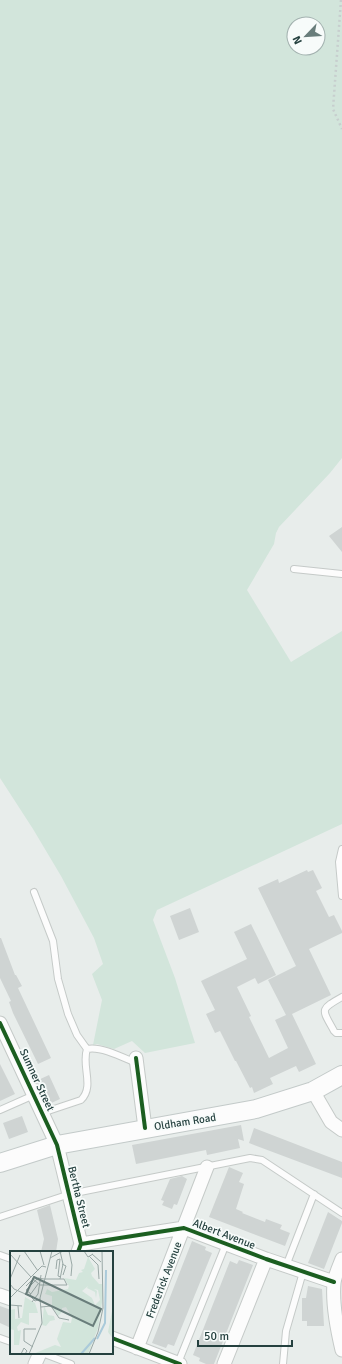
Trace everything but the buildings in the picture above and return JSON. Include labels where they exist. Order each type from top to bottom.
[{"type":"main road","name":"Oldham Road","points":[[0,1163],[57,1145],[145,1128],[242,1112],[313,1091],[342,1075]]},
{"type":"street","name":"Sumner Street","points":[[0,1023],[57,1145]]},
{"type":"street","points":[[136,1060],[145,1128]]},
{"type":"street","points":[[313,1091],[331,1122],[342,1130]]},
{"type":"street","name":"Bertha Street","points":[[57,1145],[70,1194],[80,1248]]},
{"type":"street","name":"Frederick Avenue","points":[[137,1348],[207,1167]]},
{"type":"street","name":"Albert Avenue","points":[[80,1248],[184,1228],[266,1259],[334,1282]]},
{"type":"street","points":[[224,1364],[266,1259]]},
{"type":"street","points":[[342,1259],[334,1282],[334,1302],[339,1321],[342,1350]]},
{"type":"street","points":[[113,1338],[179,1364]]},
{"type":"street","points":[[35,1364],[40,1354]]},
{"type":"lane","points":[[294,569],[342,574]]},
{"type":"lane","points":[[342,850],[339,862],[342,896]]},
{"type":"lane","points":[[34,892],[53,941],[58,979],[68,1014],[77,1036],[87,1049]]},
{"type":"lane","points":[[342,998],[326,1006],[324,1010],[334,1031],[336,1033],[342,1033]]},
{"type":"lane","points":[[87,1049],[100,1049],[136,1060]]},
{"type":"lane","points":[[42,1113],[81,1100],[84,1097],[87,1092],[84,1058],[87,1049]]},
{"type":"lane","points":[[0,1110],[34,1095]]},
{"type":"lane","points":[[0,1217],[70,1194],[250,1158],[262,1160],[342,1213]]},
{"type":"lane","points":[[286,1266],[314,1194]]},
{"type":"lane","points":[[179,1364],[226,1244]]},
{"type":"lane","points":[[0,1255],[10,1259]]},
{"type":"lane","points":[[283,1364],[286,1331],[303,1272]]},
{"type":"lane","points":[[0,1338],[10,1342]]},
{"type":"lane","points":[[44,1354],[71,1364]]},
{"type":"path","points":[[341,0],[333,109],[342,129]]},
{"type":"green space","points":[[0,0],[342,0],[342,458],[330,473],[279,527],[274,544],[247,590],[291,662],[342,631],[342,824],[157,910],[153,920],[175,978],[195,1043],[145,1053],[132,1041],[114,1049],[97,1044],[93,1045],[102,1000],[92,974],[103,964],[94,938],[61,876],[0,778]]},
{"type":"cycle path","points":[[0,1023],[57,1145],[81,1244],[78,1251]]},
{"type":"cycle path","points":[[136,1058],[145,1128]]},
{"type":"cycle path","points":[[81,1244],[184,1228],[266,1259],[334,1282]]},
{"type":"cycle path","points":[[113,1338],[180,1364]]}]
